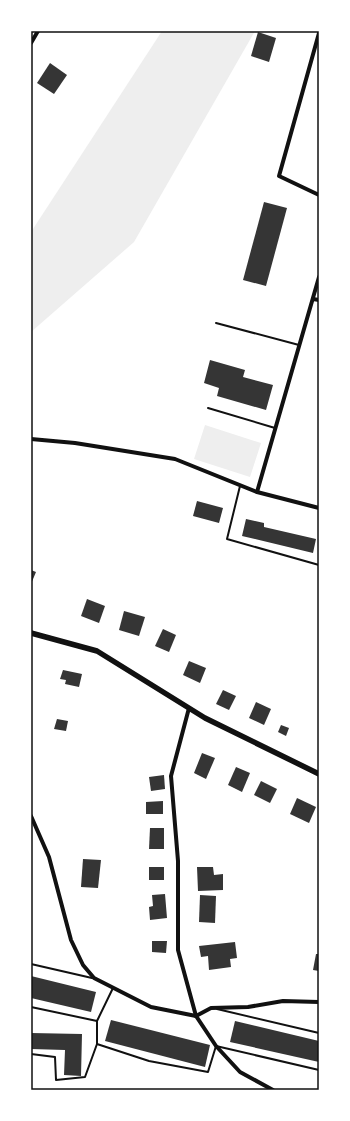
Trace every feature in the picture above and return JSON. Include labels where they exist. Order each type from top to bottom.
[{"type":"street","points":[[31,43],[38,31]]},
{"type":"street","points":[[319,33],[279,176],[319,195]]},
{"type":"street","points":[[257,492],[319,277]]},
{"type":"street","points":[[313,299],[319,300]]},
{"type":"street","points":[[31,439],[74,443],[175,459],[257,492],[319,508]]},
{"type":"street","points":[[31,634],[97,651],[205,718],[319,774]]},
{"type":"street","points":[[189,708],[171,776],[178,861],[178,950],[196,1016],[216,1046],[240,1072],[273,1090]]},
{"type":"street","points":[[31,816],[49,857],[71,940],[83,965],[94,978],[151,1007],[196,1016],[211,1008],[248,1007],[283,1001],[319,1002]]},
{"type":"lane","points":[[216,323],[299,345]]},
{"type":"lane","points":[[208,408],[275,428]]},
{"type":"lane","points":[[240,485],[227,539],[319,565]]},
{"type":"lane","points":[[31,964],[94,978]]},
{"type":"lane","points":[[31,1054],[55,1057],[56,1080],[84,1077],[97,1044],[97,1021],[113,988]]},
{"type":"lane","points":[[31,1007],[97,1021]]},
{"type":"lane","points":[[211,1008],[319,1033]]},
{"type":"lane","points":[[97,1044],[149,1061],[208,1072],[216,1046],[319,1070]]},
{"type":"shaded area","points":[[162,31],[255,31],[134,242],[31,332],[31,232]]},
{"type":"shaded area","points":[[205,425],[261,443],[250,477],[194,459]]},
{"type":"building","points":[[258,32],[276,38],[269,62],[251,56]]},
{"type":"building","points":[[50,63],[67,75],[54,94],[37,83]]},
{"type":"building","points":[[264,202],[287,208],[266,286],[243,280]]},
{"type":"building","points":[[210,360],[245,370],[243,377],[273,385],[266,410],[217,396],[219,388],[204,383]]},
{"type":"building","points":[[197,501],[223,508],[219,523],[193,516]]},
{"type":"building","points":[[246,519],[264,523],[264,527],[316,539],[313,553],[242,536]]},
{"type":"building","points":[[31,570],[36,572],[31,584]]},
{"type":"building","points":[[87,599],[105,606],[99,623],[81,616]]},
{"type":"building","points":[[124,611],[145,617],[139,636],[119,630]]},
{"type":"building","points":[[163,629],[176,635],[169,652],[155,646]]},
{"type":"building","points":[[189,661],[206,668],[200,683],[183,675]]},
{"type":"building","points":[[63,670],[82,674],[79,687],[65,684],[66,680],[60,679]]},
{"type":"building","points":[[223,690],[236,696],[229,710],[216,704]]},
{"type":"building","points":[[256,702],[271,709],[264,725],[249,718]]},
{"type":"building","points":[[57,719],[68,721],[66,731],[54,729]]},
{"type":"building","points":[[281,725],[289,728],[286,736],[278,732]]},
{"type":"building","points":[[202,753],[215,758],[206,779],[194,773]]},
{"type":"building","points":[[236,767],[250,773],[242,792],[228,785]]},
{"type":"building","points":[[164,775],[165,789],[151,791],[149,777]]},
{"type":"building","points":[[261,781],[277,789],[270,803],[254,795]]},
{"type":"building","points":[[297,798],[316,807],[309,823],[290,814]]},
{"type":"building","points":[[163,801],[163,814],[146,814],[146,802]]},
{"type":"building","points":[[150,828],[164,828],[164,849],[149,849]]},
{"type":"building","points":[[83,859],[101,860],[98,888],[81,887]]},
{"type":"building","points":[[149,867],[164,867],[164,880],[149,880]]},
{"type":"building","points":[[197,867],[213,867],[214,875],[223,874],[223,890],[198,891]]},
{"type":"building","points":[[165,894],[167,918],[150,920],[149,907],[153,906],[152,895]]},
{"type":"building","points":[[200,895],[216,896],[215,923],[199,922]]},
{"type":"building","points":[[152,941],[167,941],[166,953],[152,952]]},
{"type":"building","points":[[235,942],[237,958],[230,959],[231,967],[209,970],[208,956],[201,957],[199,946]]},
{"type":"building","points":[[316,954],[319,954],[319,971],[313,970]]},
{"type":"building","points":[[31,976],[96,992],[91,1012],[31,998]]},
{"type":"building","points":[[111,1020],[210,1045],[205,1067],[105,1041]]},
{"type":"building","points":[[235,1021],[319,1041],[319,1062],[230,1042]]},
{"type":"building","points":[[31,1033],[82,1034],[81,1076],[64,1075],[65,1050],[31,1049]]}]
